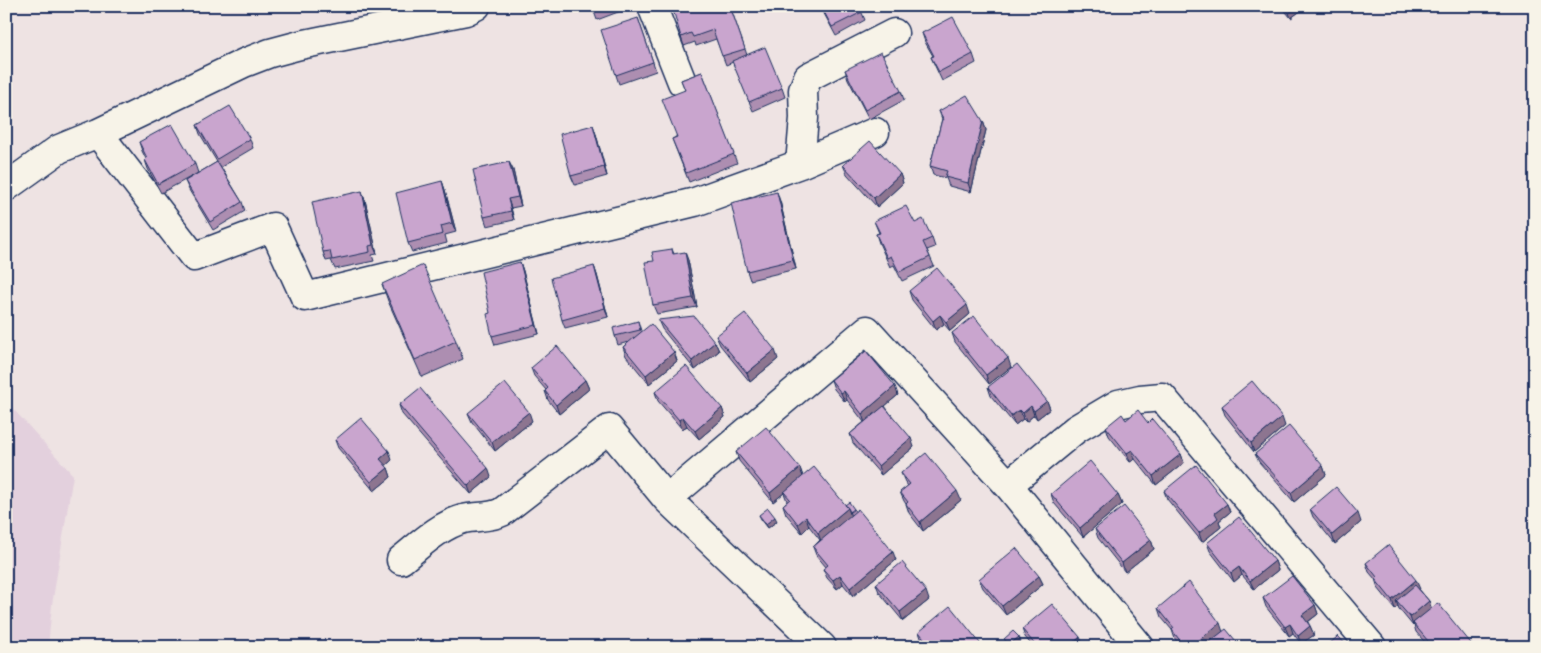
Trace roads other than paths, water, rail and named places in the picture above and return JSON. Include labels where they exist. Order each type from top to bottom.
[{"type":"street","points":[[6,187],[59,149],[98,133],[270,53],[300,45],[466,11],[476,6]]},
{"type":"street","points":[[652,6],[682,82]]},
{"type":"street","points":[[800,164],[804,118],[803,90],[808,77],[894,33]]},
{"type":"street","points":[[98,133],[194,257],[273,227],[305,297],[695,202],[800,164],[875,132]]},
{"type":"street","points":[[667,499],[867,330],[1008,485],[1140,647]]},
{"type":"street","points":[[1008,485],[1076,429],[1118,404],[1140,398],[1162,397],[1372,647]]},
{"type":"street","points":[[400,560],[443,527],[464,519],[494,516],[502,512],[609,429],[667,499],[822,647]]}]
